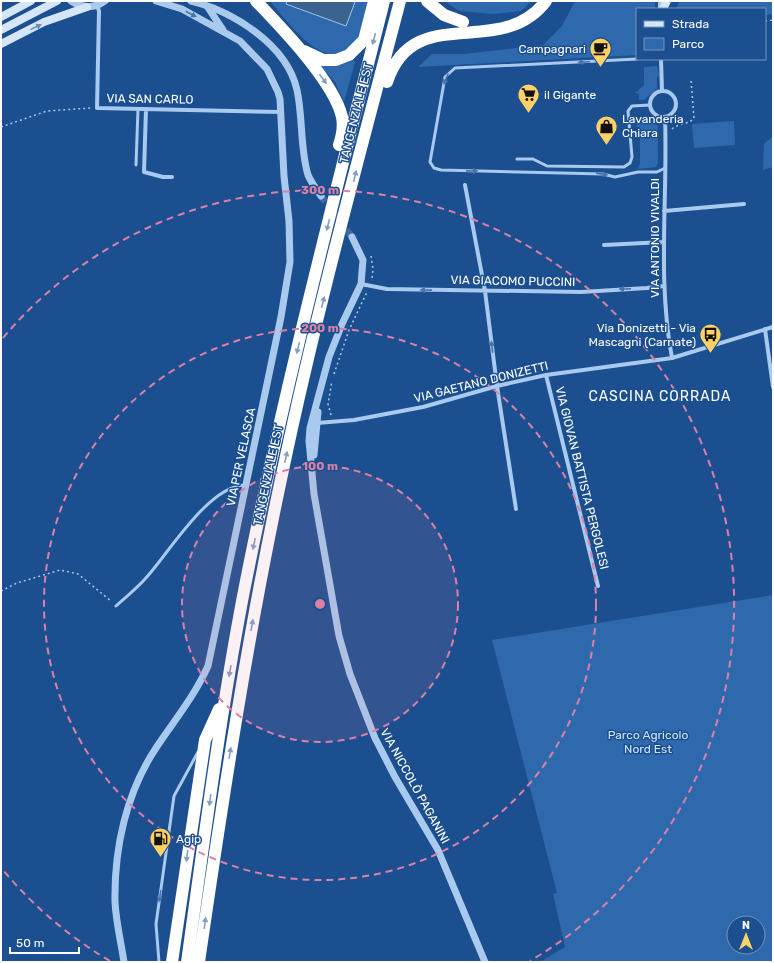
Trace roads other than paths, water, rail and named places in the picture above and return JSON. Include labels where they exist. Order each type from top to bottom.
[{"type":"highway","points":[[257,1],[299,48],[330,90],[342,116],[343,130],[335,164],[337,188]]},
{"type":"highway","points":[[299,48],[323,60],[336,60],[349,55],[364,40],[374,1]]},
{"type":"highway","name":"TANGENZIALE EST","points":[[187,962],[225,697],[243,595],[289,384],[384,1]]},
{"type":"highway","name":"TANGENZIALE EST","points":[[200,962],[234,726],[257,597],[283,469],[310,354],[400,1]]},
{"type":"highway","points":[[427,1],[444,15],[474,25]]},
{"type":"highway","points":[[369,120],[380,107],[391,67],[407,42],[428,29],[448,26],[499,26],[518,23],[533,16],[546,1]]},
{"type":"highway","points":[[172,962],[204,740],[225,697]]},
{"type":"main road","points":[[1,17],[31,1]]},
{"type":"main road","points":[[1,30],[53,3]]},
{"type":"main road","points":[[1,44],[44,22],[87,7]]},
{"type":"street","points":[[71,1],[87,7],[97,5],[105,1]]},
{"type":"street","name":"VIA PER VELASCA","points":[[124,962],[115,903],[118,854],[126,814],[144,768],[155,748],[196,690],[208,666],[247,485],[281,317],[290,262],[289,221],[284,176],[280,99],[267,69],[244,44],[182,9],[156,1]]},
{"type":"street","points":[[191,1],[207,6],[250,28],[268,43],[284,63],[297,89],[308,174],[321,196]]},
{"type":"street","name":"VIA SAN CARLO","points":[[97,5],[100,10],[97,108],[281,112]]},
{"type":"street","points":[[207,6],[224,32]]},
{"type":"street","points":[[661,60],[662,91]]},
{"type":"street","points":[[662,91],[670,93],[676,103],[674,111],[665,117],[656,116],[650,105],[654,94],[662,91]]},
{"type":"street","points":[[146,109],[144,172],[163,177],[172,177]]},
{"type":"street","name":"VIA ANTONIO VIVALDI","points":[[665,117],[664,286],[668,334],[672,358]]},
{"type":"street","points":[[465,185],[485,291],[497,386],[516,509]]},
{"type":"street","points":[[664,211],[744,204]]},
{"type":"street","name":"VIA NICCOLÒ PAGANINI","points":[[352,237],[364,260],[361,284],[336,338],[321,387],[309,441],[314,494],[339,636],[350,674],[381,750],[438,850],[485,962]]},
{"type":"street","points":[[604,245],[664,242]]},
{"type":"street","name":"VIA GIACOMO PUCCINI","points":[[361,284],[387,289],[581,292],[664,286]]},
{"type":"street","name":"VIA GAETANO DONIZETTI","points":[[313,423],[321,424],[354,420],[423,407],[497,386],[546,375],[672,358],[773,327]]},
{"type":"street","points":[[765,329],[773,387]]},
{"type":"street","name":"VIA GIOVAN BATTISTA PERGOLESI","points":[[546,375],[598,586]]},
{"type":"lane","points":[[636,59],[455,68],[445,77],[430,162],[434,168],[441,170],[602,174],[615,177],[638,172],[657,172],[665,168]]},
{"type":"lane","points":[[517,159],[532,159],[546,166],[624,167],[630,163],[632,157],[628,111],[632,106],[650,105]]},
{"type":"lane","points":[[136,165],[138,109]]},
{"type":"lane","points":[[116,606],[145,579],[196,515],[210,502],[236,485],[247,485]]},
{"type":"lane","points":[[159,962],[156,924],[174,796],[204,740]]},
{"type":"tunnel","points":[[321,196],[352,237]]},
{"type":"place","name":"Campagnari","points":[[601,68]]},
{"type":"place","name":"il Gigante","points":[[529,114]]},
{"type":"place","name":"Lavanderia Chiara","points":[[606,146]]},
{"type":"place","name":"Via Donizetti - Via Mascagni (Carnate)","points":[[711,354]]},
{"type":"place","name":"Agip","points":[[161,858]]},
{"type":"district","name":"CASCINA CORRADA","points":[[660,396]]},
{"type":"park label","name":"Parco Agricolo Nord Est","points":[[648,742]]}]
